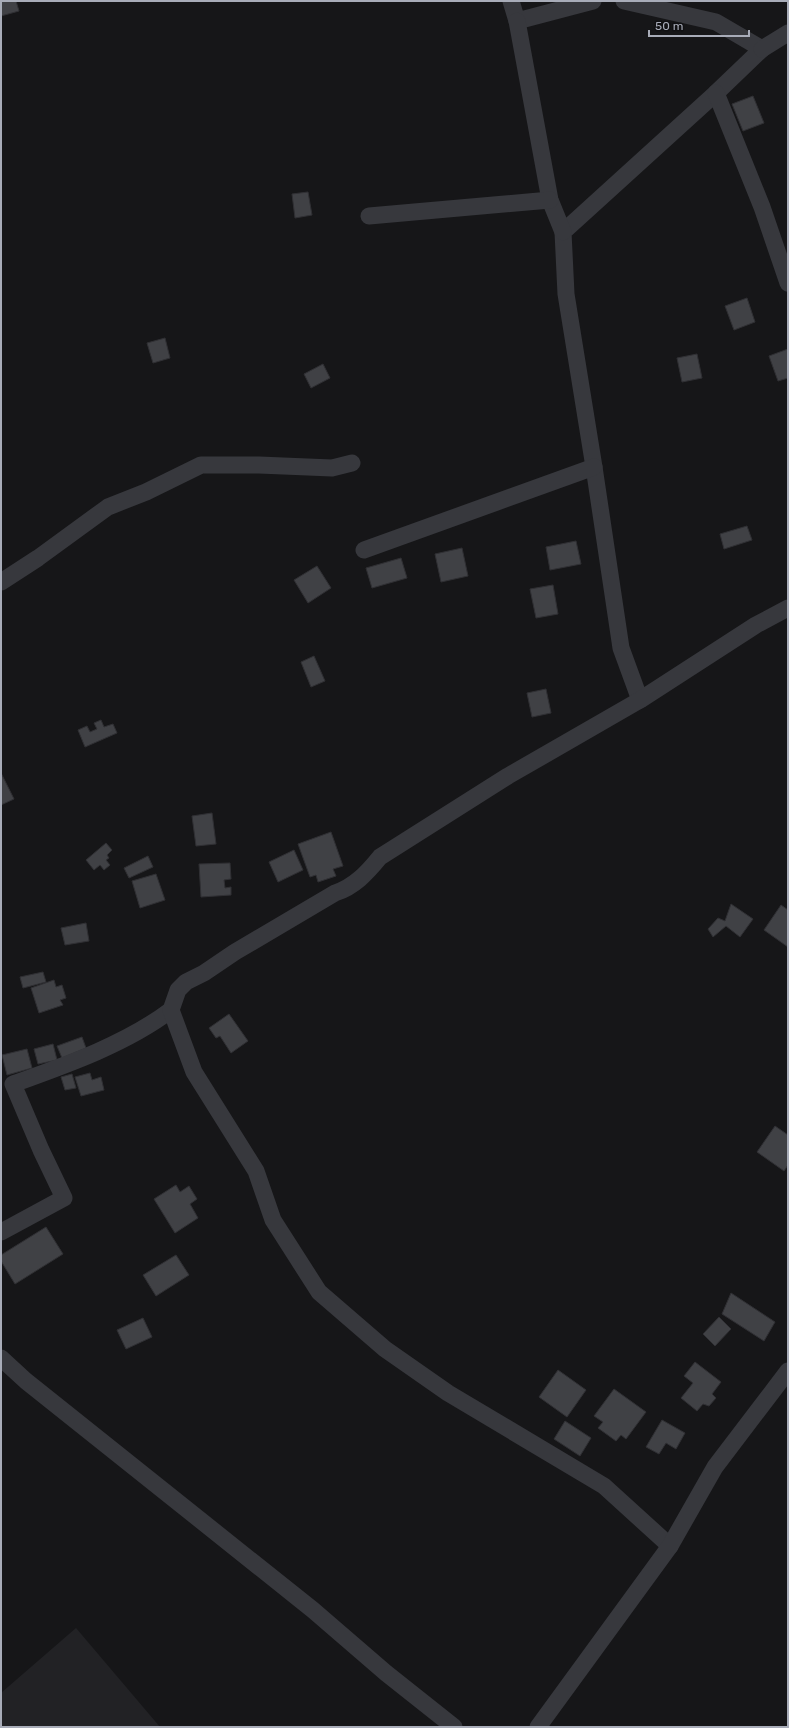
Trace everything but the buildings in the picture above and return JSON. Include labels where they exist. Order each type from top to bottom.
[{"type":"street","points":[[511,1],[517,21],[550,200],[563,232],[566,294],[621,648],[640,700]]},
{"type":"street","points":[[517,21],[593,1]]},
{"type":"street","points":[[624,1],[716,22],[762,49]]},
{"type":"street","points":[[563,232],[716,93],[762,49],[788,33]]},
{"type":"street","points":[[716,93],[762,207],[788,283]]},
{"type":"street","points":[[369,216],[550,200]]},
{"type":"street","points":[[1,582],[38,558],[108,507],[146,492],[201,465],[259,465],[332,468],[352,463]]},
{"type":"street","points":[[364,550],[594,468]]},
{"type":"street","points":[[1,1232],[64,1198],[41,1150],[13,1084],[69,1064],[155,1022],[171,1010],[178,990],[186,982],[204,973],[235,952],[335,893],[346,889],[366,874],[380,857],[508,776],[640,700],[756,625],[788,608]]},
{"type":"street","points":[[171,1010],[194,1072],[256,1171],[273,1220],[319,1292],[385,1349],[448,1393],[604,1486],[670,1546]]},
{"type":"street","points":[[1,1358],[26,1381],[313,1610],[386,1673],[454,1727]]},
{"type":"street","points":[[538,1727],[670,1546],[715,1467],[788,1371]]},
{"type":"shaded area","points":[[76,1628],[160,1727],[1,1727],[1,1693]]}]
